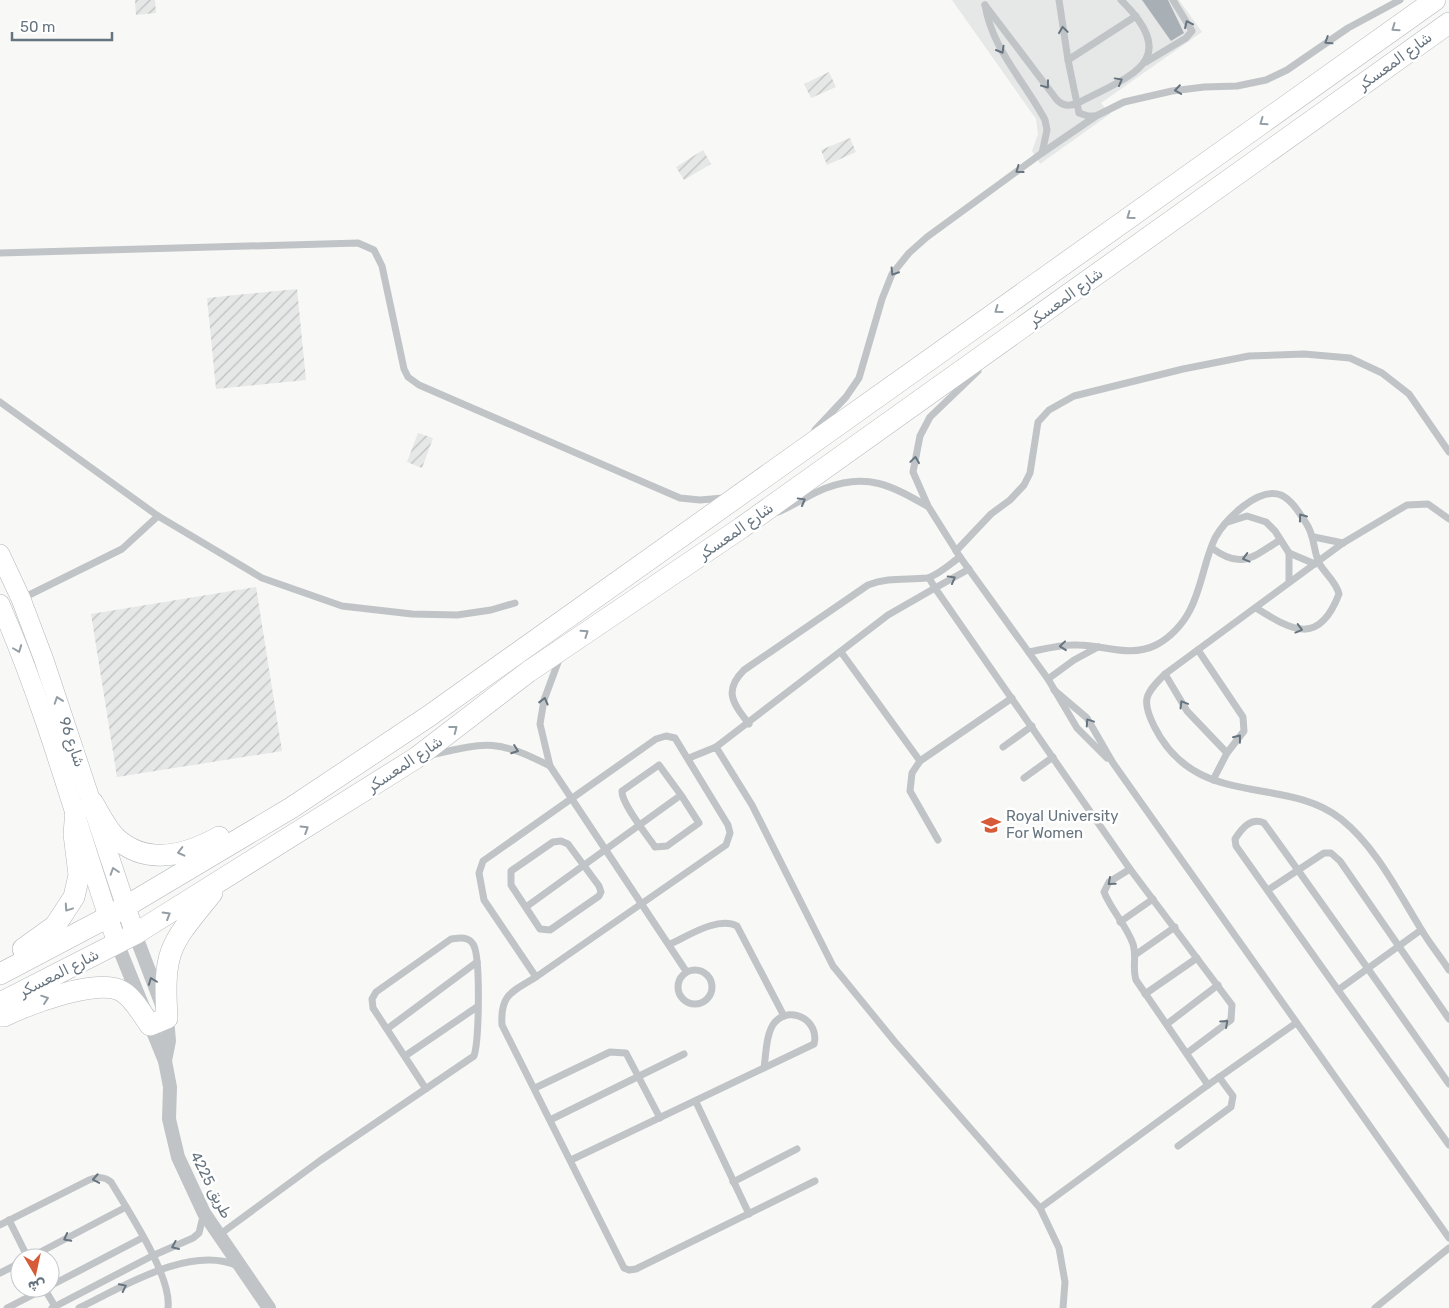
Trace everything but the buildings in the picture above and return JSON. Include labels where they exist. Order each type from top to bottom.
[{"type":"main road","name":"شارع المعسكر","points":[[0,974],[117,912],[291,808],[437,711],[1435,0]]},
{"type":"main road","name":"شارع المعسكر","points":[[0,1003],[126,939],[416,758],[564,648],[741,528],[1449,22]]},
{"type":"main road","points":[[0,963],[40,938],[55,926],[74,897],[79,875],[74,834],[84,807],[117,839],[134,851],[159,856],[193,849],[252,819],[291,808]]},
{"type":"main road","points":[[158,1021],[172,946],[182,930],[221,881]]},
{"type":"main road","points":[[0,1017],[59,995],[107,988],[122,991],[158,1021]]},
{"type":"street","name":"شارع 96","points":[[0,554],[21,599],[126,939]]},
{"type":"street","name":"شارع 96","points":[[0,604],[84,807]]},
{"type":"street","name":"طريق 4225","points":[[126,939],[158,1021],[169,1041],[165,1061],[170,1087],[169,1120],[178,1158],[204,1213],[269,1308]]},
{"type":"street","name":"طريق 4225","points":[[126,939],[158,1021]]},
{"type":"lane","points":[[1059,0],[1076,104],[1082,115],[1096,116]]},
{"type":"lane","points":[[1121,0],[1136,16],[1149,41],[1146,62]]},
{"type":"lane","points":[[985,2],[1062,105],[1076,104],[1138,70],[1146,62],[1186,38],[1192,31],[1173,0]]},
{"type":"lane","points":[[770,474],[830,416],[854,388],[865,359],[882,299],[892,274],[908,253],[1042,153],[1096,116],[1124,102],[1145,96],[1204,87],[1237,86],[1266,80],[1287,70],[1348,28],[1400,0]]},
{"type":"lane","points":[[985,2],[987,18],[999,47],[1045,120],[1047,130],[1042,153]]},
{"type":"lane","points":[[1068,60],[1136,16]]},
{"type":"lane","points":[[0,253],[358,243],[374,250],[382,266],[404,369],[408,377],[419,385],[680,498],[700,500],[737,497]]},
{"type":"lane","points":[[990,360],[1048,310]]},
{"type":"lane","points":[[749,724],[734,705],[731,691],[733,680],[744,670],[868,584],[879,580],[901,577],[929,578],[958,554],[991,514],[1010,500],[1024,485],[1030,473],[1038,422],[1049,410],[1074,396],[1182,369],[1249,356],[1304,354],[1350,358],[1382,373],[1409,394],[1449,452]]},
{"type":"lane","points":[[983,366],[930,417],[920,436],[913,472],[928,506],[958,554],[1048,679],[1077,728],[1113,763]]},
{"type":"lane","points":[[0,402],[158,516],[262,578],[342,606],[412,614],[457,615],[491,610],[515,603]]},
{"type":"lane","points":[[741,528],[789,508],[825,488],[861,480],[879,482],[900,490],[928,506]]},
{"type":"lane","points":[[1028,652],[1077,644],[1116,651],[1134,651],[1156,645],[1171,635],[1190,610],[1220,531],[1235,513],[1255,498],[1275,494],[1283,496],[1292,504],[1314,537],[1317,563]]},
{"type":"lane","points":[[1449,519],[1428,504],[1407,506],[1343,543],[1165,674],[1151,689],[1146,698],[1149,715],[1168,746],[1184,763],[1198,774],[1232,786],[1290,798],[1316,806],[1340,818],[1355,831],[1375,857],[1421,930],[1449,970]]},
{"type":"lane","points":[[21,599],[122,549],[158,516]]},
{"type":"lane","points":[[1228,522],[1247,516],[1256,517],[1266,522],[1289,553],[1289,582]]},
{"type":"lane","points":[[1314,537],[1343,543]]},
{"type":"lane","points":[[1212,548],[1223,556],[1234,560],[1245,560],[1280,540]]},
{"type":"lane","points":[[1256,608],[1278,621],[1308,631],[1314,629],[1325,618],[1340,594],[1338,587],[1317,563],[1289,553]]},
{"type":"lane","points":[[689,758],[716,747],[749,724],[888,615],[969,569]]},
{"type":"lane","points":[[929,578],[1130,869],[1232,1006],[1233,1014],[1231,1020],[1187,1053]]},
{"type":"lane","points":[[1048,679],[1074,660],[1098,647]]},
{"type":"lane","points":[[564,648],[544,700],[540,724],[550,766],[573,799],[604,850],[670,944],[686,971]]},
{"type":"lane","points":[[1198,650],[1243,718],[1244,732],[1227,753],[1213,780]]},
{"type":"lane","points":[[841,652],[920,761]]},
{"type":"lane","points":[[1165,674],[1187,711],[1227,753]]},
{"type":"lane","points":[[1054,690],[1087,718],[1113,763],[1449,1238]]},
{"type":"lane","points":[[938,840],[910,791],[912,773],[920,761],[1012,698]]},
{"type":"lane","points":[[1003,747],[1032,726]]},
{"type":"lane","points":[[536,977],[484,900],[478,873],[483,861],[573,799],[656,738],[666,736],[675,738],[689,758],[728,825],[730,833],[726,845],[536,977],[506,996],[501,1010],[502,1025],[624,1268],[627,1270],[636,1268],[815,1181]]},
{"type":"lane","points":[[416,758],[488,744],[510,747],[550,766]]},
{"type":"lane","points":[[716,747],[752,805],[833,966],[895,1042],[1040,1208],[1058,1248],[1065,1282],[1063,1308]]},
{"type":"lane","points":[[1024,778],[1053,757]]},
{"type":"lane","points":[[659,765],[699,820],[698,826],[662,848],[655,847],[640,823],[621,794],[659,765]]},
{"type":"lane","points":[[526,908],[640,823],[681,795]]},
{"type":"lane","points":[[1449,1084],[1264,823],[1258,820],[1251,822],[1238,834],[1235,839],[1236,846],[1449,1145]]},
{"type":"lane","points":[[562,841],[568,844],[583,865],[599,886],[601,892],[550,930],[540,929],[511,885],[511,871],[553,842],[562,841]]},
{"type":"lane","points":[[1268,890],[1324,853],[1331,853],[1340,861],[1449,1019]]},
{"type":"lane","points":[[1130,869],[1109,882],[1104,892],[1132,942],[1135,955],[1132,969],[1145,994],[1208,1085]]},
{"type":"lane","points":[[1120,922],[1153,899]]},
{"type":"lane","points":[[670,944],[714,925],[730,922],[737,926],[784,1016]]},
{"type":"lane","points":[[1135,955],[1175,927]]},
{"type":"lane","points":[[1338,990],[1421,930]]},
{"type":"lane","points":[[219,1235],[321,1160],[426,1089],[474,1056],[477,1040],[477,962],[472,943],[465,938],[451,939],[376,992],[372,999],[373,1008],[426,1089]]},
{"type":"lane","points":[[1145,994],[1197,958]]},
{"type":"lane","points":[[387,1029],[477,962]]},
{"type":"lane","points":[[697,969],[707,974],[712,983],[711,994],[704,1002],[693,1005],[683,1000],[677,991],[678,980],[686,971],[697,969]]},
{"type":"lane","points":[[1167,1024],[1218,985]]},
{"type":"lane","points":[[405,1056],[477,1007]]},
{"type":"lane","points":[[571,1160],[696,1102],[814,1044],[816,1038],[814,1029],[800,1015],[791,1014],[775,1022],[771,1029],[764,1068]]},
{"type":"lane","points":[[1040,1208],[1219,1077],[1296,1024]]},
{"type":"lane","points":[[535,1088],[610,1052],[626,1053],[640,1076],[660,1118]]},
{"type":"lane","points":[[550,1120],[684,1054]]},
{"type":"lane","points":[[1178,1146],[1231,1107],[1233,1096],[1219,1077]]},
{"type":"lane","points":[[696,1102],[749,1214]]},
{"type":"lane","points":[[733,1182],[797,1149]]},
{"type":"lane","points":[[0,1225],[98,1177],[106,1178],[111,1182],[160,1270],[169,1298],[168,1308]]},
{"type":"lane","points":[[48,1248],[126,1208]]},
{"type":"lane","points":[[54,1307],[152,1256],[193,1238],[199,1233],[203,1224],[204,1213]]},
{"type":"lane","points":[[9,1220],[24,1248]]},
{"type":"lane","points":[[60,1281],[142,1238]]},
{"type":"lane","points":[[1374,1308],[1449,1248]]},
{"type":"lane","points":[[79,1308],[160,1270],[206,1259],[227,1260],[241,1267]]},
{"type":"lane","points":[[7,1308],[26,1298]]},
{"type":"shaded area","points":[[135,0],[155,0],[156,13],[136,15]]},
{"type":"shaded area","points":[[952,0],[1179,0],[1202,32],[1101,103],[1110,114],[1040,164],[1032,151],[1038,134],[1036,119]]},
{"type":"shaded area","points":[[829,72],[836,87],[811,98],[804,84]]},
{"type":"shaded area","points":[[850,138],[856,152],[827,165],[821,150]]},
{"type":"shaded area","points":[[703,150],[711,164],[684,180],[676,167]]},
{"type":"shaded area","points":[[297,289],[306,380],[216,389],[207,298]]},
{"type":"shaded area","points":[[418,433],[433,438],[422,468],[407,462]]},
{"type":"shaded area","points":[[256,587],[282,751],[117,777],[91,614]]},
{"type":"place","name":"Royal University For Women","points":[[991,825]]}]
